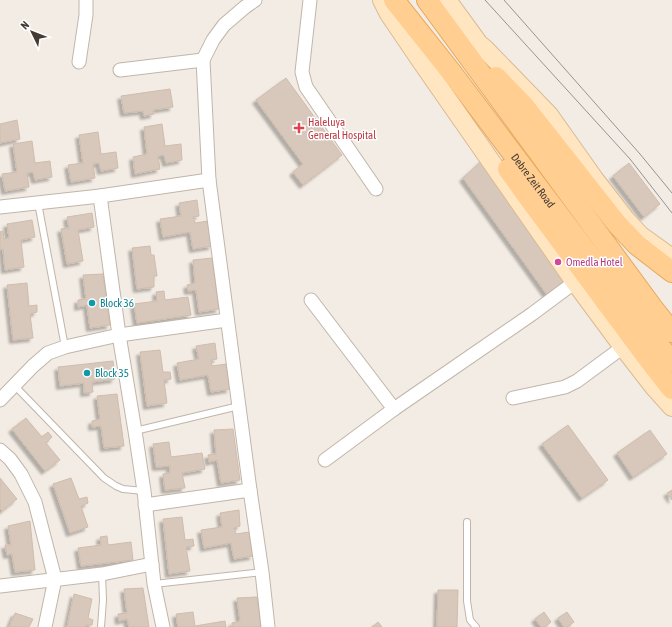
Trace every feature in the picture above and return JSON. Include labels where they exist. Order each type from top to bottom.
[{"type":"main road","points":[[382,0],[389,14],[575,282],[654,387],[672,407]]},
{"type":"main road","name":"Debre Zeit Road","points":[[394,0],[452,73],[672,362]]},
{"type":"main road","points":[[427,0],[672,332]]},
{"type":"main road","points":[[447,0],[479,44],[549,115],[595,180],[626,220],[640,235],[672,258]]},
{"type":"main road","points":[[476,68],[495,76],[524,106],[617,224],[637,245],[672,272]]},
{"type":"main road","points":[[452,73],[479,126],[518,182],[654,367],[672,389]]},
{"type":"street","points":[[78,62],[86,15],[86,0]]},
{"type":"street","points":[[255,0],[224,25],[213,40],[203,60],[209,180],[262,572],[268,627]]},
{"type":"street","points":[[310,0],[302,72],[306,87],[376,189]]},
{"type":"street","points":[[120,70],[203,60]]},
{"type":"street","points":[[0,206],[100,196],[209,180]]},
{"type":"street","points":[[100,196],[119,335],[144,491],[154,584],[163,627]]},
{"type":"street","points":[[325,460],[394,409],[532,314],[575,282]]},
{"type":"street","points":[[311,300],[394,409]]},
{"type":"street","points":[[0,400],[33,366],[48,353],[65,347],[119,335],[227,320]]},
{"type":"street","points":[[513,398],[565,387],[577,381],[623,347]]},
{"type":"street","points":[[0,450],[10,459],[21,474],[35,502],[55,579],[45,627]]},
{"type":"street","points":[[145,505],[250,490]]},
{"type":"street","points":[[0,586],[102,574],[152,564]]},
{"type":"lane","points":[[38,203],[65,347]]},
{"type":"lane","points":[[14,385],[104,478],[123,489],[144,491]]},
{"type":"lane","points":[[135,431],[239,406]]},
{"type":"lane","points":[[467,522],[467,601],[470,620],[476,627]]},
{"type":"lane","points":[[154,584],[262,572]]},
{"type":"lane","points":[[101,627],[103,600],[102,574]]},
{"type":"building","name":"Haleluya General Hospital","points":[[286,78],[342,155],[303,185],[293,172],[303,164],[256,100]]},
{"type":"building","points":[[170,89],[173,107],[153,110],[154,114],[144,116],[143,111],[124,113],[121,96]]},
{"type":"building","points":[[17,120],[20,139],[0,143],[0,124]]},
{"type":"building","points":[[162,124],[165,146],[181,144],[182,160],[166,163],[164,155],[158,156],[160,169],[135,174],[133,157],[147,154],[144,127]]},
{"type":"building","points":[[98,132],[101,154],[116,152],[118,168],[101,171],[99,163],[93,164],[95,178],[71,182],[68,165],[83,163],[79,135]]},
{"type":"building","points":[[32,141],[35,163],[50,161],[52,177],[35,180],[33,172],[27,173],[29,187],[5,191],[2,174],[17,172],[13,144]]},
{"type":"building","points":[[485,158],[570,279],[548,296],[463,178]]},
{"type":"building","points":[[629,163],[660,204],[644,217],[613,176]]},
{"type":"building","points":[[197,200],[199,216],[193,217],[195,223],[208,221],[212,246],[193,249],[190,232],[163,237],[160,219],[181,216],[179,203]]},
{"type":"building","points":[[92,213],[94,227],[78,230],[83,261],[67,264],[61,229],[69,228],[67,217]]},
{"type":"building","points":[[32,220],[35,237],[21,240],[24,267],[5,270],[3,249],[0,250],[0,232],[3,231],[4,239],[9,238],[7,224]]},
{"type":"building","points":[[150,246],[151,255],[154,255],[157,276],[154,276],[154,287],[137,289],[132,248]]},
{"type":"building","points":[[212,258],[219,309],[199,312],[196,290],[188,291],[187,285],[195,283],[193,260]]},
{"type":"building","name":"Block 36","points":[[103,274],[110,325],[90,328],[87,305],[78,307],[78,300],[86,299],[83,275]]},
{"type":"building","points":[[27,283],[29,306],[37,305],[37,312],[30,314],[33,338],[13,340],[7,285]]},
{"type":"building","points":[[164,291],[165,300],[188,297],[191,315],[137,323],[134,304],[157,301],[156,292]]},
{"type":"building","points":[[215,343],[217,359],[211,360],[212,366],[226,364],[230,389],[211,392],[208,375],[180,380],[177,363],[199,359],[196,346]]},
{"type":"building","points":[[160,350],[163,372],[170,372],[171,379],[164,380],[167,403],[147,406],[140,352]]},
{"type":"building","name":"Block 35","points":[[113,361],[115,379],[92,382],[93,392],[84,393],[84,383],[60,386],[58,367]]},
{"type":"building","points":[[117,394],[124,446],[104,448],[101,426],[92,427],[92,421],[100,419],[97,396]]},
{"type":"building","points":[[26,418],[42,437],[48,432],[52,437],[46,443],[60,460],[45,471],[12,429]]},
{"type":"building","points":[[568,425],[608,480],[582,498],[542,444]]},
{"type":"building","points":[[233,429],[240,480],[221,483],[217,460],[209,462],[208,455],[216,454],[214,430]]},
{"type":"building","points":[[650,430],[667,454],[633,477],[617,453]]},
{"type":"building","points":[[169,442],[171,457],[202,453],[205,469],[182,473],[185,488],[165,490],[163,474],[170,473],[170,466],[156,467],[153,444]]},
{"type":"building","points":[[0,478],[17,499],[2,511],[0,509]]},
{"type":"building","points":[[71,478],[79,499],[87,497],[88,503],[81,506],[88,527],[70,533],[53,484]]},
{"type":"building","points":[[672,490],[672,500],[667,493]]},
{"type":"building","points":[[239,510],[240,526],[234,528],[236,534],[249,532],[253,556],[234,559],[231,543],[204,548],[201,530],[222,527],[220,513]]},
{"type":"building","points":[[182,517],[185,540],[193,539],[194,546],[186,547],[190,571],[169,574],[163,519]]},
{"type":"building","points":[[30,521],[35,570],[15,572],[12,554],[7,555],[5,545],[11,545],[8,526]]},
{"type":"building","points":[[107,536],[108,545],[131,542],[133,560],[81,566],[78,548],[101,545],[100,537]]},
{"type":"building","points":[[143,588],[149,627],[129,627],[127,619],[119,621],[118,614],[127,613],[124,589]]},
{"type":"building","points":[[438,590],[458,590],[457,627],[437,627]]},
{"type":"building","points":[[74,594],[92,599],[88,618],[93,620],[92,625],[86,625],[86,627],[67,627]]},
{"type":"building","points":[[257,597],[261,627],[232,627],[232,623],[240,621],[237,598]]},
{"type":"building","points":[[193,612],[195,626],[225,621],[226,627],[178,627],[176,614]]},
{"type":"building","points":[[544,612],[551,622],[545,627],[541,627],[535,619]]},
{"type":"building","points":[[567,612],[574,622],[567,627],[564,627],[558,618]]},
{"type":"building","points":[[15,613],[33,619],[29,627],[9,627]]},
{"type":"building","points":[[378,622],[382,627],[372,627]]},
{"type":"tram line","points":[[485,0],[630,159],[672,213]]},
{"type":"tram line","points":[[504,0],[640,154],[672,193]]},
{"type":"place","name":"Haleluya General Hospital","points":[[299,128]]},
{"type":"place","name":"Omedla Hotel","points":[[558,262]]},
{"type":"place","name":"Block 36","points":[[92,303]]},
{"type":"place","name":"Block 35","points":[[87,373]]}]
